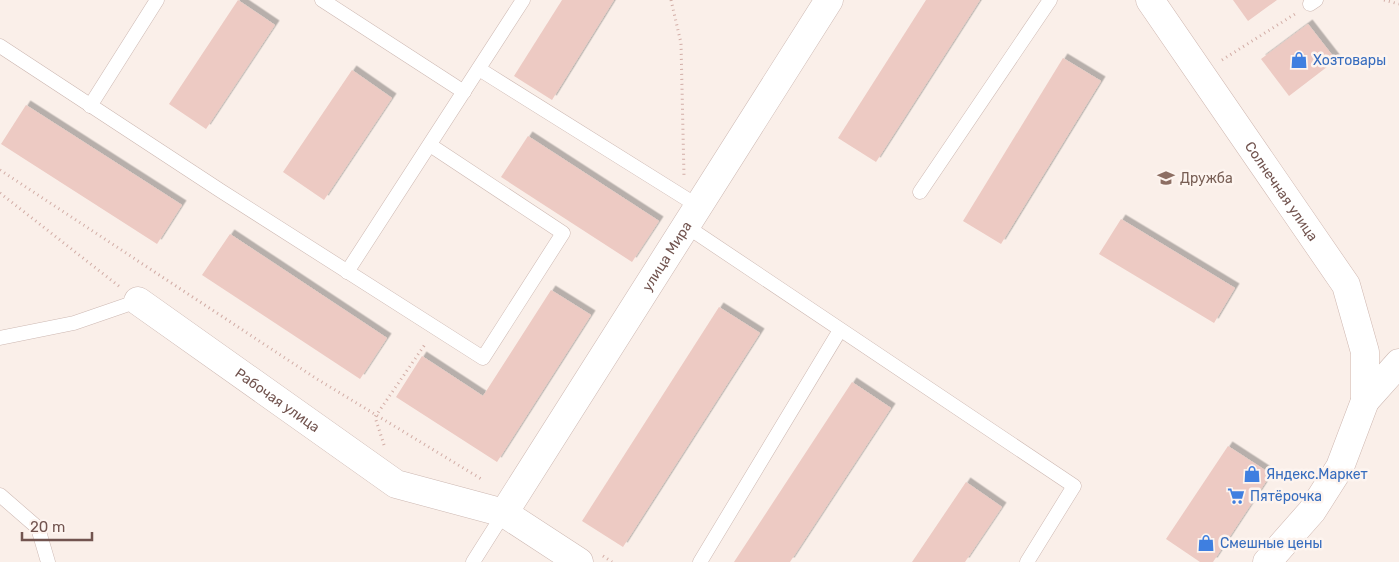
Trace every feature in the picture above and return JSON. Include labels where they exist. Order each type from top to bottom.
[{"type":"street","name":"улица Мира","points":[[504,513],[689,210],[829,0]]},
{"type":"street","name":"Солнечная улица","points":[[1150,0],[1346,285],[1365,352],[1365,401]]},
{"type":"street","name":"Рабочая улица","points":[[138,301],[396,484],[504,513],[587,557]]},
{"type":"street","points":[[1267,562],[1312,511],[1340,467],[1365,401],[1399,363]]},
{"type":"lane","points":[[90,106],[157,0]]},
{"type":"lane","points":[[322,0],[464,92]]},
{"type":"lane","points":[[347,272],[523,0]]},
{"type":"lane","points":[[920,192],[1050,0]]},
{"type":"lane","points":[[0,46],[220,191],[484,358],[563,233],[430,145]]},
{"type":"lane","points":[[479,69],[689,210],[840,330],[1074,486],[1027,562]]},
{"type":"lane","points":[[0,338],[74,323],[138,301]]},
{"type":"lane","points":[[700,562],[840,330]]},
{"type":"lane","points":[[0,494],[38,528],[48,562]]},
{"type":"lane","points":[[473,562],[504,513]]},
{"type":"path","points":[[671,0],[681,43],[689,210]]},
{"type":"path","points":[[1384,0],[1399,4]]},
{"type":"path","points":[[1200,74],[1313,2]]},
{"type":"path","points":[[0,170],[317,379],[488,482]]},
{"type":"path","points":[[0,193],[138,301]]},
{"type":"path","points":[[396,484],[376,416],[436,328]]},
{"type":"path","points":[[587,557],[612,562]]},
{"type":"building","points":[[238,0],[275,25],[206,129],[169,104]]},
{"type":"building","points":[[562,0],[614,0],[552,100],[514,76]]},
{"type":"building","points":[[926,0],[980,0],[876,162],[838,138]]},
{"type":"building","points":[[1233,0],[1277,0],[1248,21]]},
{"type":"building","name":"Хозтовары","points":[[1308,24],[1336,60],[1289,96],[1261,59]]},
{"type":"building","points":[[1063,58],[1101,81],[1001,244],[963,221]]},
{"type":"building","points":[[352,70],[392,98],[324,200],[283,172]]},
{"type":"building","points":[[26,105],[182,205],[157,244],[1,144]]},
{"type":"building","points":[[528,136],[659,221],[632,262],[501,177]]},
{"type":"building","points":[[1121,219],[1235,288],[1214,323],[1099,254]]},
{"type":"building","points":[[230,234],[387,338],[360,379],[202,275]]},
{"type":"building","points":[[551,290],[591,315],[497,462],[396,397],[422,356],[483,396]]},
{"type":"building","points":[[719,307],[760,333],[623,547],[582,521]]},
{"type":"building","points":[[852,382],[891,408],[790,562],[734,562]]},
{"type":"building","points":[[1228,446],[1271,474],[1213,562],[1200,562],[1166,539]]},
{"type":"building","points":[[966,482],[1002,507],[965,562],[912,562]]},
{"type":"place","name":"Хозтовары","points":[[1299,60]]},
{"type":"place","name":"Дружба","points":[[1166,178]]},
{"type":"place","name":"Яндекс.Маркет","points":[[1252,474]]},
{"type":"place","name":"Пятёрочка","points":[[1236,496]]},
{"type":"place","name":"Смешные цены","points":[[1206,543]]}]
